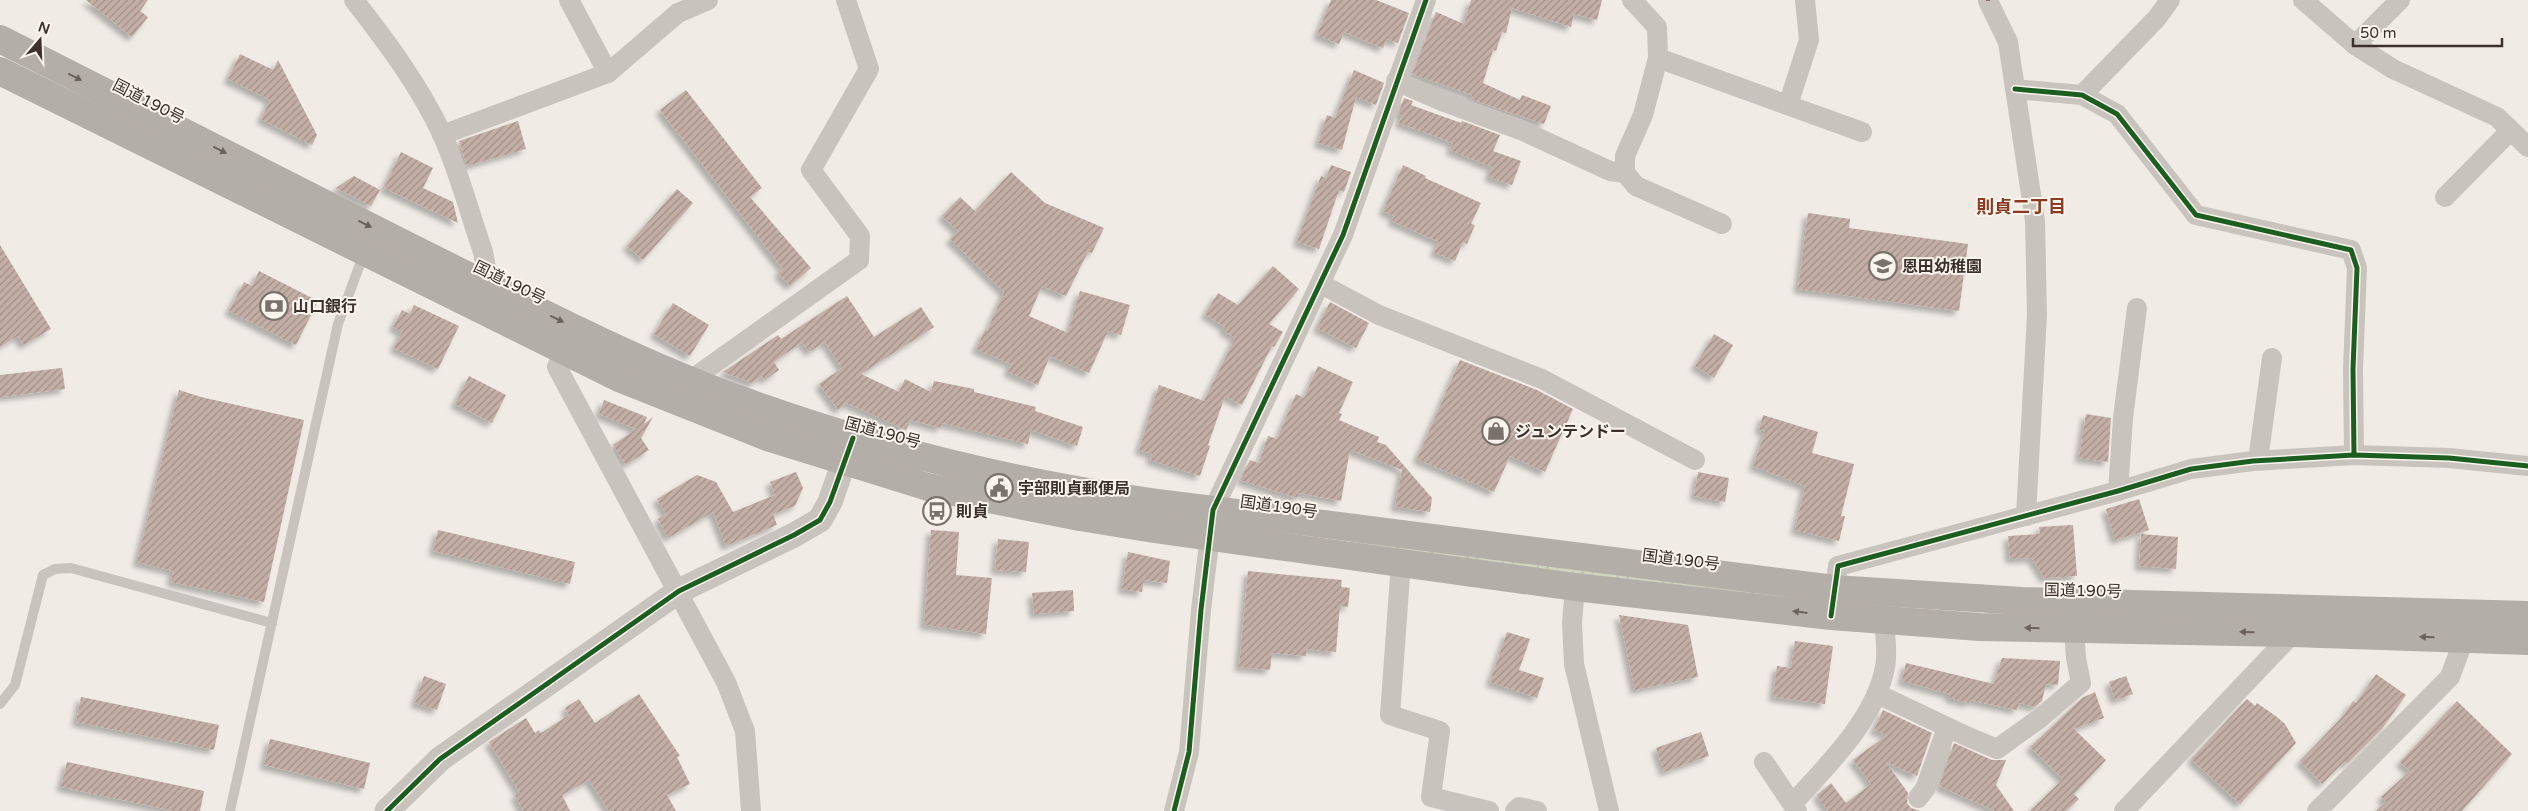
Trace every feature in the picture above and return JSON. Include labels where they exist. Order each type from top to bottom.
[{"type":"highway","name":"国道190号","points":[[0,39],[478,295],[562,352],[698,411],[770,438],[848,450],[921,456],[1212,523],[1401,562],[1575,587],[1833,602],[2022,601],[2528,615]]},
{"type":"highway","name":"国道190号","points":[[0,70],[365,250],[735,398],[848,450]]},
{"type":"highway","name":"国道190号","points":[[1212,523],[1833,602],[1884,620],[1980,627],[2293,633],[2528,641]]},
{"type":"street","points":[[354,0],[383,37],[425,103],[442,135],[483,252],[486,267],[478,295]]},
{"type":"street","points":[[569,0],[608,73]]},
{"type":"street","points":[[442,135],[608,73],[678,12],[708,0]]},
{"type":"street","points":[[691,380],[859,260],[860,236],[811,170],[869,69],[846,0]]},
{"type":"street","points":[[1174,811],[1189,752],[1201,610],[1212,523],[1343,235],[1426,0]]},
{"type":"street","points":[[1625,174],[1626,156],[1643,115],[1658,58],[1657,27],[1632,0]]},
{"type":"street","points":[[1788,105],[1808,40],[1805,0]]},
{"type":"street","points":[[1988,0],[2008,42],[2035,221],[2037,315],[2026,516]]},
{"type":"street","points":[[2082,95],[2157,18],[2170,0]]},
{"type":"street","points":[[2303,0],[2355,45],[2393,68],[2497,117],[2528,147]]},
{"type":"street","points":[[2355,45],[2400,0]]},
{"type":"street","points":[[1658,58],[1862,132]]},
{"type":"street","points":[[1396,81],[1442,101],[1521,130],[1610,171],[1625,174],[1636,186],[1722,224]]},
{"type":"street","points":[[2015,89],[2082,95],[2117,114],[2196,215],[2351,250],[2357,268],[2354,455]]},
{"type":"street","points":[[2445,197],[2510,131]]},
{"type":"street","points":[[1321,284],[1379,316],[1542,379],[1695,460]]},
{"type":"street","points":[[2118,491],[2123,418],[2137,308]]},
{"type":"street","points":[[562,352],[557,367],[679,590],[726,682],[745,731],[751,811]]},
{"type":"street","points":[[2258,460],[2272,358]]},
{"type":"street","points":[[387,811],[440,758],[679,590],[794,535],[820,520],[830,502],[848,450]]},
{"type":"street","points":[[1833,602],[1838,566],[2118,491],[2191,468],[2258,460],[2354,455],[2449,458],[2528,466]]},
{"type":"street","points":[[1401,562],[1390,715],[1440,730],[1431,797],[1489,811]]},
{"type":"street","points":[[1575,587],[1572,623],[1574,664],[1609,811]]},
{"type":"street","points":[[1764,762],[1795,807],[1848,740],[1879,692],[1886,665],[1884,620]]},
{"type":"street","points":[[1879,692],[1884,697],[1947,728],[1997,749],[2039,719],[2081,683],[2076,658],[2074,629]]},
{"type":"street","points":[[2124,811],[2293,633]]},
{"type":"street","points":[[2317,811],[2450,677],[2464,638]]},
{"type":"street","points":[[1918,798],[1925,789],[1947,728]]},
{"type":"street","points":[[1515,811],[1519,807],[1537,811]]},
{"type":"lane","points":[[230,811],[338,324],[365,250]]},
{"type":"lane","points":[[0,704],[15,685],[43,575],[54,569],[71,568],[121,580],[272,623]]},
{"type":"green space","points":[[1335,538],[1799,596],[1799,603],[1376,547]]},
{"type":"building","points":[[86,0],[148,0],[140,11],[148,17],[132,37]]},
{"type":"building","points":[[1331,0],[1376,0],[1409,13],[1398,43],[1387,39],[1383,48],[1344,32],[1339,44],[1317,35]]},
{"type":"building","points":[[1471,0],[1602,0],[1597,20],[1574,14],[1571,27],[1512,8],[1506,33],[1502,32],[1496,51],[1493,50],[1483,83],[1520,100],[1522,95],[1551,106],[1544,124],[1470,99],[1472,95],[1412,74],[1436,12],[1464,24]]},
{"type":"building","points":[[240,54],[273,70],[278,60],[317,135],[312,145],[261,119],[270,100],[228,79]]},
{"type":"building","points":[[1354,70],[1384,83],[1376,105],[1356,97],[1342,150],[1318,143],[1327,115],[1335,118]]},
{"type":"building","points":[[686,90],[762,188],[750,197],[811,268],[790,286],[778,273],[783,269],[660,110]]},
{"type":"building","points":[[1404,98],[1413,101],[1411,105],[1500,135],[1493,151],[1521,161],[1512,185],[1489,177],[1492,167],[1450,150],[1453,143],[1399,123],[1402,115],[1398,114]]},
{"type":"building","points":[[518,121],[526,149],[467,166],[459,141]]},
{"type":"building","points":[[401,152],[433,168],[423,188],[453,202],[458,223],[384,188]]},
{"type":"building","points":[[1331,165],[1351,172],[1344,192],[1339,190],[1319,249],[1297,242],[1321,176],[1326,178]]},
{"type":"building","points":[[1403,165],[1426,176],[1425,178],[1481,203],[1471,224],[1475,225],[1467,244],[1463,242],[1455,261],[1434,252],[1439,242],[1392,221],[1394,216],[1383,211]]},
{"type":"building","points":[[1011,172],[1045,203],[1104,228],[1092,253],[1088,252],[1066,296],[1042,286],[1029,316],[1068,333],[1080,291],[1130,305],[1121,335],[1108,331],[1089,373],[1050,356],[1038,385],[1008,372],[1011,364],[976,349],[985,330],[987,331],[1004,292],[950,239],[958,231],[942,216],[960,197],[975,211]]},
{"type":"building","points":[[354,176],[380,190],[371,206],[336,188]]},
{"type":"building","points":[[677,189],[693,203],[643,260],[627,246]]},
{"type":"building","name":"恩田幼稚園","points":[[1808,213],[1850,219],[1849,228],[1968,244],[1959,311],[1798,289]]},
{"type":"building","points":[[0,245],[51,329],[24,345],[18,336],[0,347]]},
{"type":"building","points":[[1273,266],[1299,289],[1269,324],[1283,332],[1274,347],[1272,346],[1242,405],[1225,396],[1208,445],[1210,446],[1200,476],[1150,460],[1152,454],[1139,450],[1159,385],[1204,401],[1235,338],[1223,330],[1225,327],[1205,314],[1218,293],[1238,305]]},
{"type":"building","name":"山口銀行","points":[[259,271],[318,301],[296,345],[229,311],[244,282],[252,286]]},
{"type":"building","points":[[847,296],[874,337],[921,307],[934,327],[861,374],[899,392],[905,379],[931,392],[934,381],[974,389],[974,392],[1036,407],[1035,411],[1083,427],[1077,446],[1031,430],[1028,444],[942,423],[941,428],[911,420],[906,430],[847,403],[838,410],[819,384],[842,368],[825,342],[809,352],[802,342],[774,362],[779,370],[765,380],[762,376],[752,383],[723,372],[778,335],[781,339]]},
{"type":"building","points":[[1330,302],[1369,323],[1356,348],[1317,328]]},
{"type":"building","points":[[673,303],[709,325],[690,356],[654,334]]},
{"type":"building","points":[[414,305],[459,326],[438,369],[394,348],[402,332],[393,327],[402,310],[410,314]]},
{"type":"building","points":[[1714,334],[1733,345],[1714,378],[1695,366]]},
{"type":"building","name":"ジュンテンドー","points":[[1460,360],[1537,390],[1573,409],[1545,472],[1510,456],[1494,492],[1417,459]]},
{"type":"building","points":[[1318,366],[1353,382],[1339,413],[1342,414],[1339,420],[1379,437],[1377,442],[1386,445],[1432,498],[1430,512],[1395,507],[1402,470],[1350,450],[1341,501],[1299,493],[1297,498],[1240,480],[1250,460],[1259,463],[1268,436],[1277,439],[1296,394],[1304,398]]},
{"type":"building","points":[[62,368],[65,389],[0,397],[0,375]]},
{"type":"building","points":[[469,376],[506,395],[492,423],[455,404]]},
{"type":"building","points":[[179,390],[201,397],[304,420],[264,602],[171,582],[173,571],[137,562]]},
{"type":"building","points":[[604,400],[647,417],[644,424],[653,417],[641,438],[649,450],[626,465],[613,445],[636,429],[599,414]]},
{"type":"building","points":[[2086,414],[2111,418],[2108,462],[2079,458]]},
{"type":"building","points":[[1763,415],[1818,432],[1812,453],[1854,464],[1841,516],[1845,516],[1839,541],[1795,530],[1805,486],[1753,466],[1765,431],[1759,430]]},
{"type":"building","points":[[796,472],[803,488],[795,506],[773,514],[777,525],[726,546],[713,512],[668,538],[658,519],[666,514],[657,499],[697,475],[716,482],[733,512],[775,495],[770,482]]},
{"type":"building","points":[[1698,472],[1729,478],[1725,502],[1694,496]]},
{"type":"building","points":[[2139,499],[2149,530],[2115,540],[2106,509]]},
{"type":"building","points":[[2073,525],[2077,576],[2044,578],[2032,558],[2010,559],[2008,536],[2040,534],[2039,527]]},
{"type":"building","points":[[438,530],[575,562],[570,584],[433,551]]},
{"type":"building","points":[[931,530],[959,532],[956,575],[992,578],[986,634],[924,625]]},
{"type":"building","points":[[2141,534],[2178,537],[2176,569],[2139,566]]},
{"type":"building","points":[[998,539],[1029,542],[1026,572],[995,570]]},
{"type":"building","points":[[1128,552],[1170,561],[1167,583],[1144,580],[1142,592],[1122,589]]},
{"type":"building","points":[[1248,571],[1342,580],[1341,587],[1350,588],[1348,607],[1340,606],[1336,652],[1306,649],[1306,656],[1272,653],[1270,670],[1239,667]]},
{"type":"building","points":[[1073,590],[1074,611],[1034,614],[1032,593]]},
{"type":"building","points":[[1619,615],[1688,625],[1698,677],[1635,690]]},
{"type":"building","points":[[1507,632],[1530,639],[1519,670],[1544,678],[1537,698],[1490,682]]},
{"type":"building","points":[[1795,641],[1833,646],[1825,704],[1773,697],[1777,666],[1791,668]]},
{"type":"building","points":[[2002,658],[2060,661],[2058,685],[2046,684],[2042,701],[2035,707],[2019,703],[2017,710],[1970,700],[1969,703],[1949,698],[1950,694],[1902,681],[1906,663],[1994,684]]},
{"type":"building","points":[[2376,674],[2406,695],[2382,729],[2347,764],[2344,762],[2322,784],[2300,761],[2344,715],[2353,701],[2356,703]]},
{"type":"building","points":[[424,676],[446,684],[437,710],[415,703]]},
{"type":"building","points":[[2126,676],[2133,694],[2115,700],[2109,682]]},
{"type":"building","points":[[2095,692],[2104,718],[2074,729],[2106,760],[2074,794],[2079,799],[2066,811],[2030,811],[2063,779],[2030,747],[2082,698]]},
{"type":"building","points":[[639,694],[680,756],[677,757],[690,784],[667,795],[676,811],[609,811],[589,780],[562,795],[570,811],[523,811],[515,795],[520,793],[489,742],[526,718],[535,733],[539,730],[541,733],[569,715],[565,708],[579,699],[595,723]]},
{"type":"building","points":[[81,697],[219,725],[214,750],[76,722]]},
{"type":"building","points":[[2247,699],[2255,706],[2257,703],[2285,724],[2296,743],[2240,804],[2191,759]]},
{"type":"building","points":[[2457,701],[2512,754],[2462,811],[2376,811],[2386,802],[2381,797],[2410,771],[2400,762]]},
{"type":"building","points":[[1883,710],[1932,733],[1917,776],[1886,762],[1908,793],[1907,803],[1911,808],[1920,811],[1828,811],[1817,795],[1831,783],[1846,803],[1871,784],[1853,760],[1887,735],[1874,730]]},
{"type":"building","points":[[1701,732],[1709,756],[1664,772],[1656,748]]},
{"type":"building","points":[[270,739],[370,763],[364,789],[264,765]]},
{"type":"building","points":[[1954,743],[1992,760],[2006,760],[1996,785],[2014,811],[1995,811],[1939,786]]},
{"type":"building","points":[[67,762],[204,791],[200,811],[174,811],[61,787]]},
{"type":"cycle path","points":[[1174,811],[1189,752],[1201,610],[1213,510],[1343,235],[1426,0]]},
{"type":"cycle path","points":[[2015,89],[2082,95],[2117,114],[2196,215],[2351,250],[2357,268],[2353,369],[2354,455]]},
{"type":"cycle path","points":[[387,811],[440,759],[679,591],[794,535],[820,520],[830,502],[853,438]]},
{"type":"cycle path","points":[[1831,616],[1838,566],[2118,491],[2191,469],[2253,461],[2354,455],[2449,458],[2528,466]]},
{"type":"place","name":"恩田幼稚園","points":[[1883,266]]},
{"type":"place","name":"山口銀行","points":[[274,306]]},
{"type":"place","name":"ジュンテンドー","points":[[1496,431]]},
{"type":"place","name":"宇部則貞郵便局","points":[[999,488]]},
{"type":"place","name":"則貞","points":[[937,511]]},
{"type":"district","name":"則貞二丁目","points":[[2021,207]]}]
